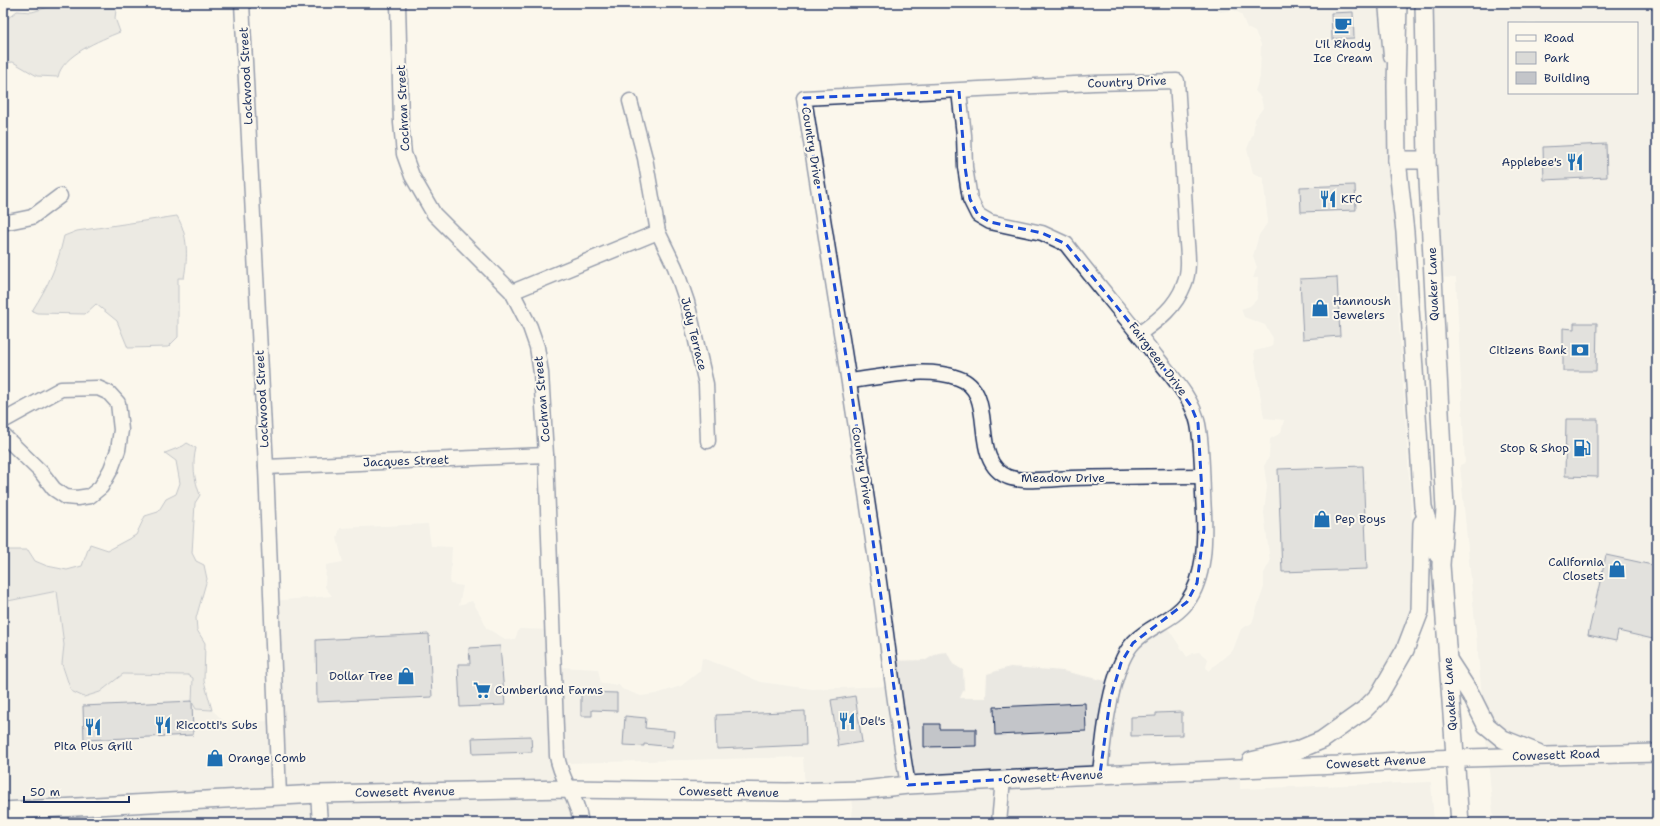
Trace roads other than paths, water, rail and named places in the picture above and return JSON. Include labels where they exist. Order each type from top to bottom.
[{"type":"main road","name":"Quaker Lane","points":[[1398,3],[1396,86],[1397,160],[1406,232],[1423,507],[1441,565]]},
{"type":"main road","name":"Quaker Lane","points":[[1424,3],[1427,160],[1445,510],[1441,565],[1460,823]]},
{"type":"main road","points":[[1397,160],[1427,160]]},
{"type":"main road","points":[[1206,771],[1298,750],[1322,740],[1364,710],[1379,695],[1405,650],[1420,611],[1423,507]]},
{"type":"main road","points":[[1448,659],[1471,695],[1486,725],[1503,740],[1544,755]]},
{"type":"main road","name":"Cowesett Road","points":[[1455,758],[1657,753]]},
{"type":"main road","name":"Cowesett Avenue","points":[[3,811],[318,794],[568,789],[786,792],[863,790],[908,785],[1003,779],[1206,771],[1455,758]]},
{"type":"street","name":"Lockwood Street","points":[[242,3],[266,467],[279,796]]},
{"type":"street","name":"Cochran Street","points":[[398,3],[401,123],[404,154],[412,176],[434,214],[512,292],[530,327],[537,347],[541,373],[546,455],[557,756],[561,775],[578,808],[581,823]]},
{"type":"street","name":"Quaker Lane","points":[[1386,3],[1387,24],[1396,86]]},
{"type":"street","name":"Country Drive","points":[[908,785],[899,734],[875,549],[850,381],[804,98],[1094,83],[1177,81],[1185,198],[1186,279],[1177,302],[1166,314],[1140,334]]},
{"type":"street","name":"Fairgreen Drive","points":[[958,91],[964,135],[965,167],[970,198],[978,215],[990,222],[1042,233],[1066,244],[1140,334],[1183,391],[1198,423],[1204,529],[1202,560],[1197,583],[1187,602],[1173,615],[1148,630],[1133,643],[1121,663],[1110,700],[1102,748],[1100,774]]},
{"type":"street","name":"Judy Terrace","points":[[630,101],[645,158],[658,232],[675,267],[687,302],[706,384],[708,441]]},
{"type":"street","points":[[3,223],[32,217],[48,207],[60,196]]},
{"type":"street","points":[[512,292],[658,232]]},
{"type":"street","name":"Meadow Drive","points":[[850,381],[909,373],[937,373],[958,378],[970,385],[979,397],[988,454],[1000,472],[1009,477],[1045,479],[1202,476]]},
{"type":"street","points":[[3,421],[61,388],[98,388],[109,393],[118,403],[121,430],[118,450],[111,469],[101,487],[90,496],[77,498],[66,497],[54,489],[41,472],[3,434]]},
{"type":"street","name":"Jacques Street","points":[[266,467],[546,455]]},
{"type":"street","points":[[999,823],[1003,779]]},
{"type":"street","points":[[318,794],[320,823]]},
{"type":"place","name":"L'il Rhody Ice Cream","points":[[1343,25]]},
{"type":"place","name":"Applebee's","points":[[1575,162]]},
{"type":"place","name":"KFC","points":[[1328,199]]},
{"type":"place","name":"Hannoush Jewelers","points":[[1320,308]]},
{"type":"place","name":"Citizens Bank","points":[[1580,350]]},
{"type":"place","name":"Stop & Shop","points":[[1582,448]]},
{"type":"place","name":"Pep Boys","points":[[1322,519]]},
{"type":"place","name":"California Closets","points":[[1617,569]]},
{"type":"place","name":"Dollar Tree","points":[[406,676]]},
{"type":"place","name":"Cumberland Farms","points":[[482,690]]},
{"type":"place","name":"Del's","points":[[847,721]]},
{"type":"place","name":"Riccotti's Subs","points":[[163,725]]},
{"type":"place","name":"Pita Plus Grill","points":[[93,727]]},
{"type":"place","name":"Orange Comb","points":[[215,758]]}]
